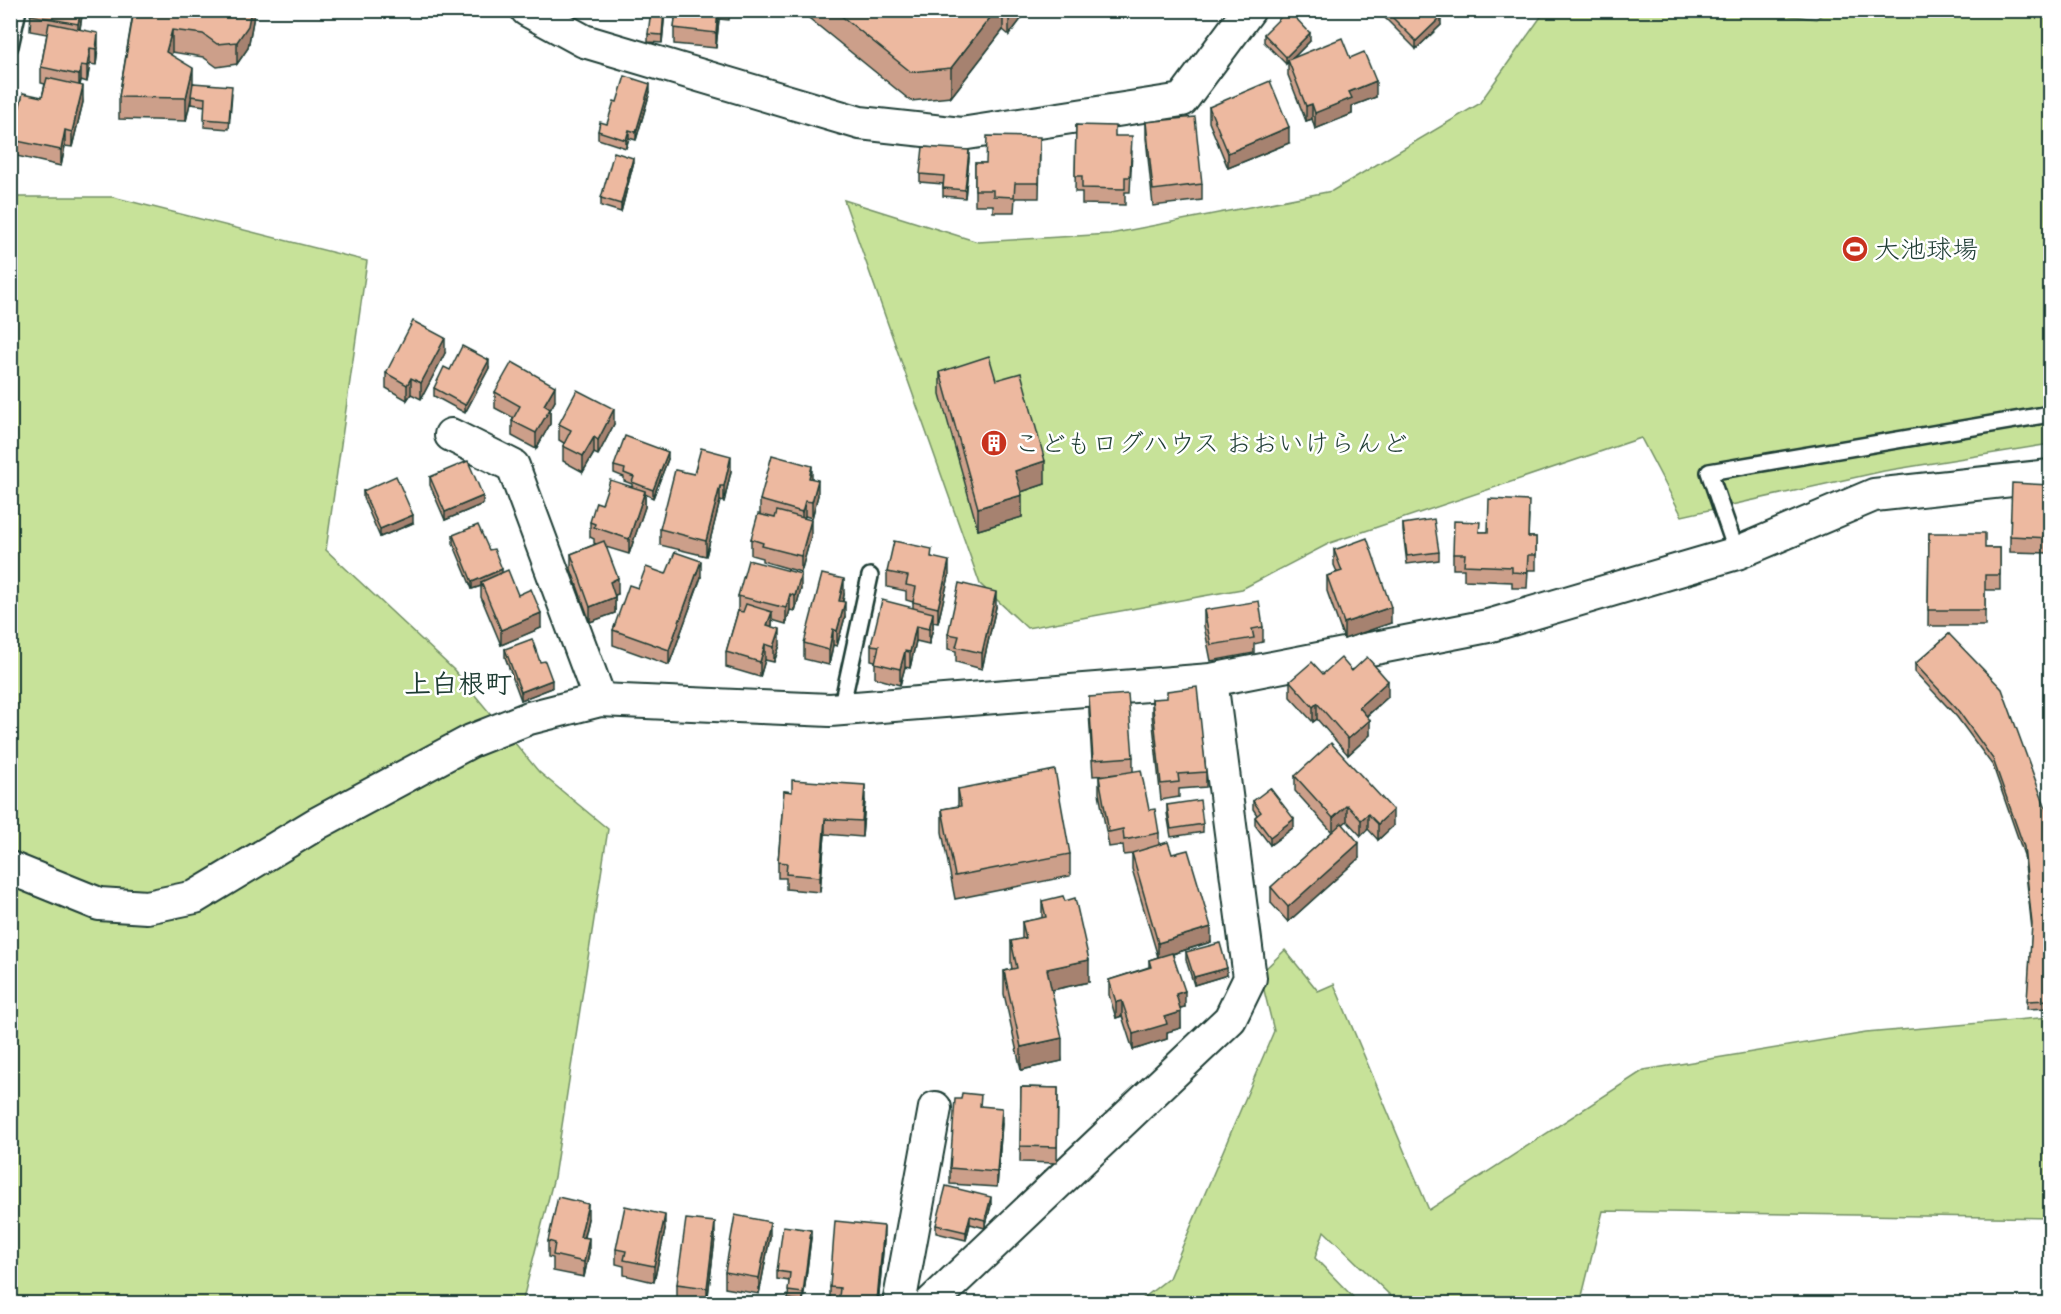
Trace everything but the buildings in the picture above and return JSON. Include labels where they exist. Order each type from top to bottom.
[{"type":"street","points":[[527,10],[584,41],[860,123],[961,134],[1182,100],[1249,10]]},
{"type":"street","points":[[451,435],[513,466],[600,700]]},
{"type":"street","points":[[10,868],[99,904],[147,907],[195,897],[318,823],[471,741],[529,718],[600,700],[841,709],[1211,680],[1488,626],[1737,553],[1874,495],[2050,476]]},
{"type":"street","points":[[930,1304],[1230,1019],[1250,978],[1211,680]]},
{"type":"street","points":[[899,1304],[935,1108]]},
{"type":"lane","points":[[10,46],[18,10]]},
{"type":"lane","points":[[1737,553],[1709,472],[2050,414]]},
{"type":"lane","points":[[841,709],[870,576]]},
{"type":"green space","points":[[1747,10],[1816,19],[1828,10],[2050,11],[2050,444],[1884,471],[1682,516],[1641,438],[1330,543],[1242,589],[1027,628],[980,584],[844,200],[978,242],[1110,234],[1332,191],[1479,104],[1545,11]]},
{"type":"green space","points":[[11,197],[113,197],[367,261],[326,550],[454,670],[539,772],[608,829],[554,1177],[522,1303],[11,1304]]},
{"type":"green space","points":[[1285,950],[1318,991],[1334,984],[1429,1210],[1644,1070],[1866,1033],[2050,1017],[2050,1218],[1603,1211],[1580,1304],[1398,1303],[1324,1231],[1315,1258],[1355,1299],[1355,1303],[1136,1304],[1169,1278],[1274,1031],[1260,974]]},
{"type":"place","name":"大池球場","points":[[1855,249]]},
{"type":"place","name":"こどもログハウス おおいけらんど","points":[[994,443]]},
{"type":"district","name":"上白根町","points":[[458,684]]}]
